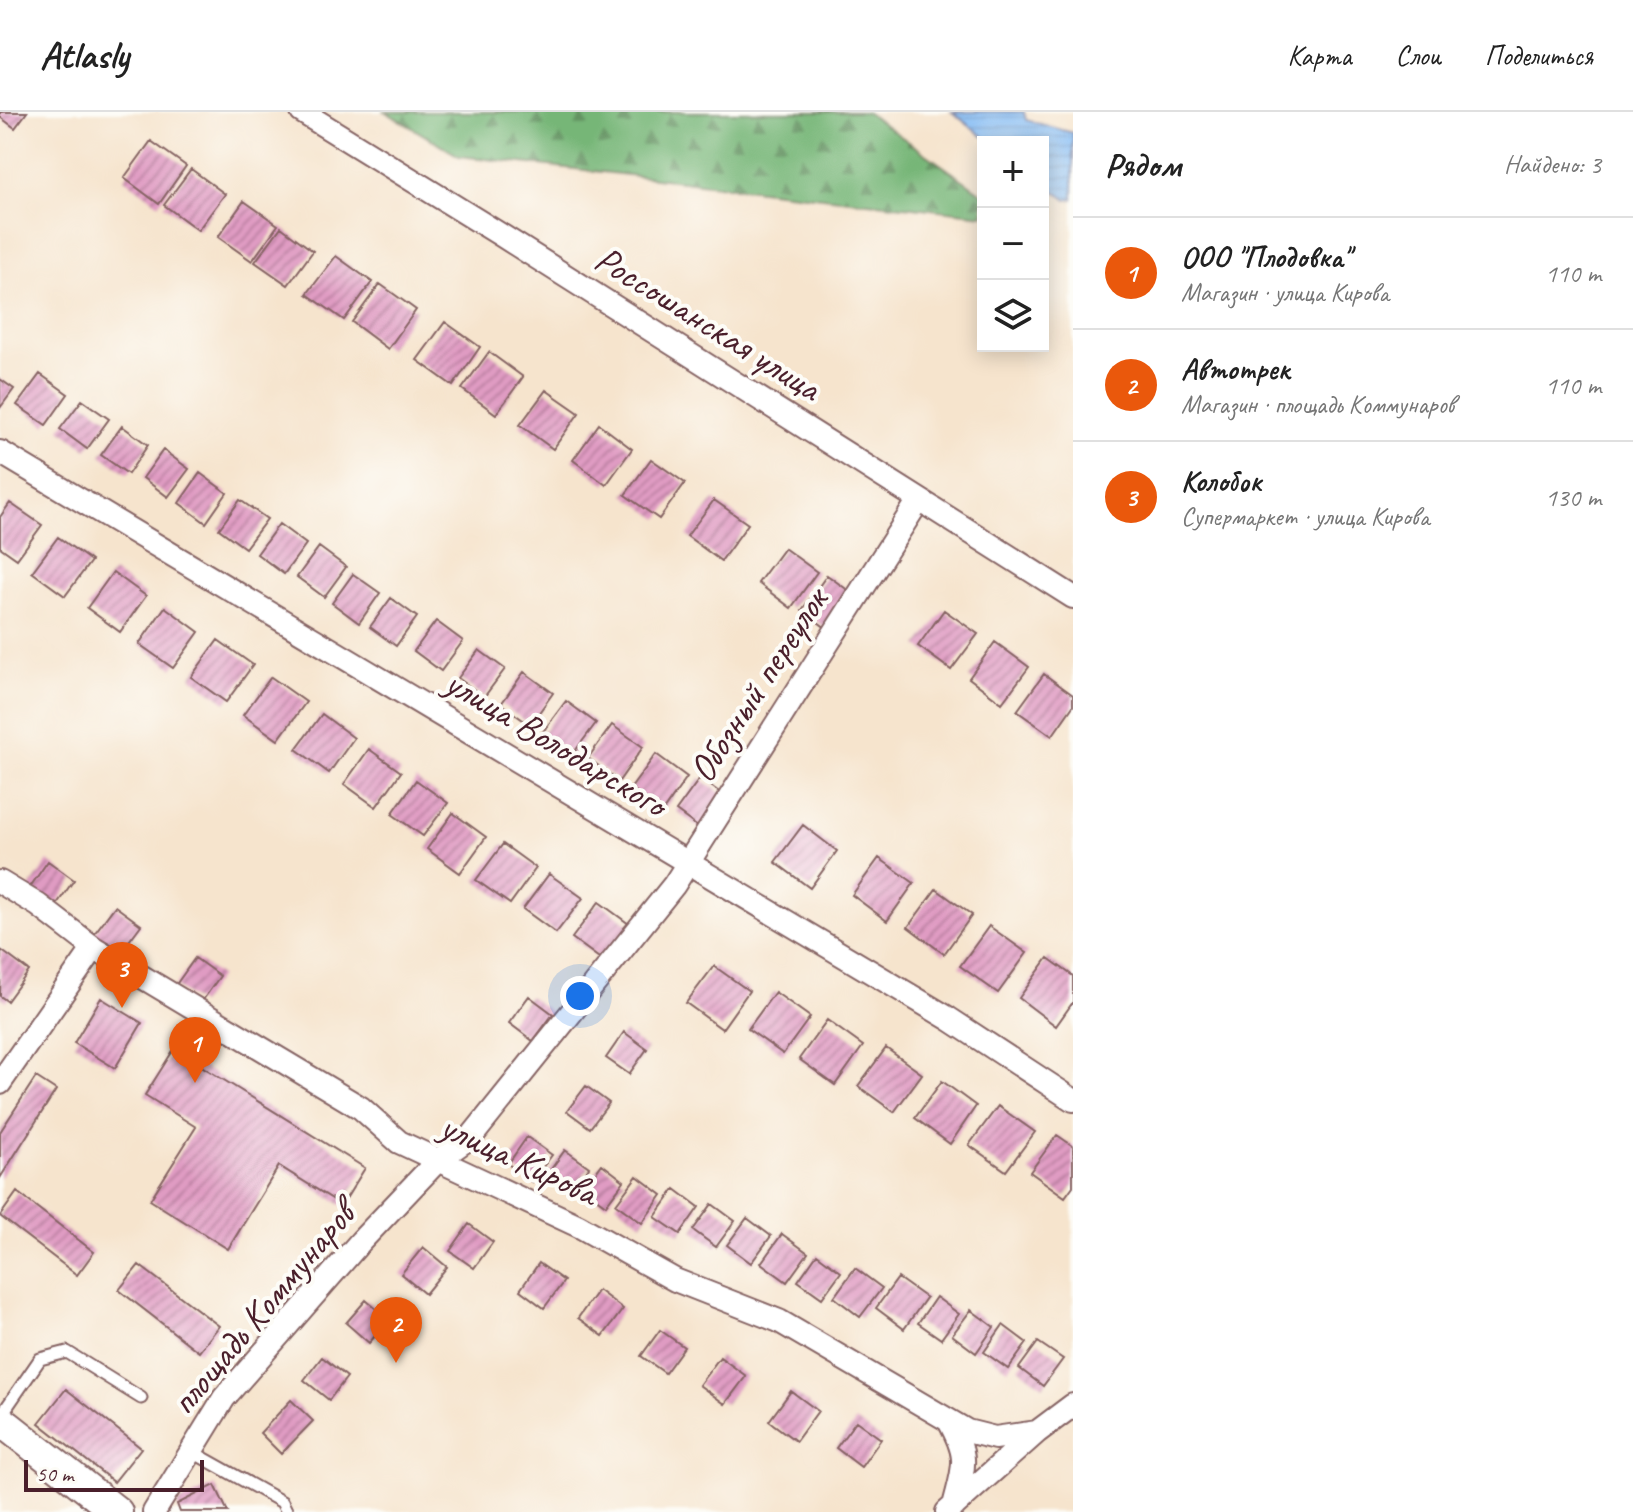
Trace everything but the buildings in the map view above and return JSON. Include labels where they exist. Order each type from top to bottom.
[{"type":"street","name":"Россошанская улица","points":[[302,112],[515,243],[1073,597]]},
{"type":"street","name":"улица Володарского","points":[[0,452],[948,1018],[1073,1100]]},
{"type":"street","name":"Обозный переулок","points":[[438,1160],[472,1136],[674,885],[919,500]]},
{"type":"street","name":"улица Кирова","points":[[0,882],[38,905],[94,948],[361,1108],[399,1142],[579,1226],[675,1280],[779,1321],[967,1431],[995,1438],[1037,1432]]},
{"type":"street","points":[[0,1083],[94,948]]},
{"type":"street","name":"площадь Коммунаров","points":[[154,1512],[224,1398],[361,1241],[438,1160]]},
{"type":"street","points":[[950,1510],[1037,1432],[1073,1405]]},
{"type":"street","points":[[0,1418],[117,1512]]},
{"type":"street","points":[[947,1418],[962,1445],[965,1465],[950,1510]]},
{"type":"lane","points":[[0,1418],[40,1359],[67,1352],[141,1398]]},
{"type":"lane","points":[[191,1451],[282,1502],[287,1512]]},
{"type":"green space","points":[[386,112],[866,112],[977,190],[977,214],[459,156]]},
{"type":"water","points":[[952,112],[1024,112],[1026,120],[1073,133],[1073,199],[1067,200],[1049,186],[1049,136],[982,136]]},
{"type":"place","name":"Колобок","points":[[122,1008]]},
{"type":"place","name":"ООО \"Плодовка\"","points":[[195,1083]]},
{"type":"place","name":"Автотрек","points":[[396,1363]]}]
